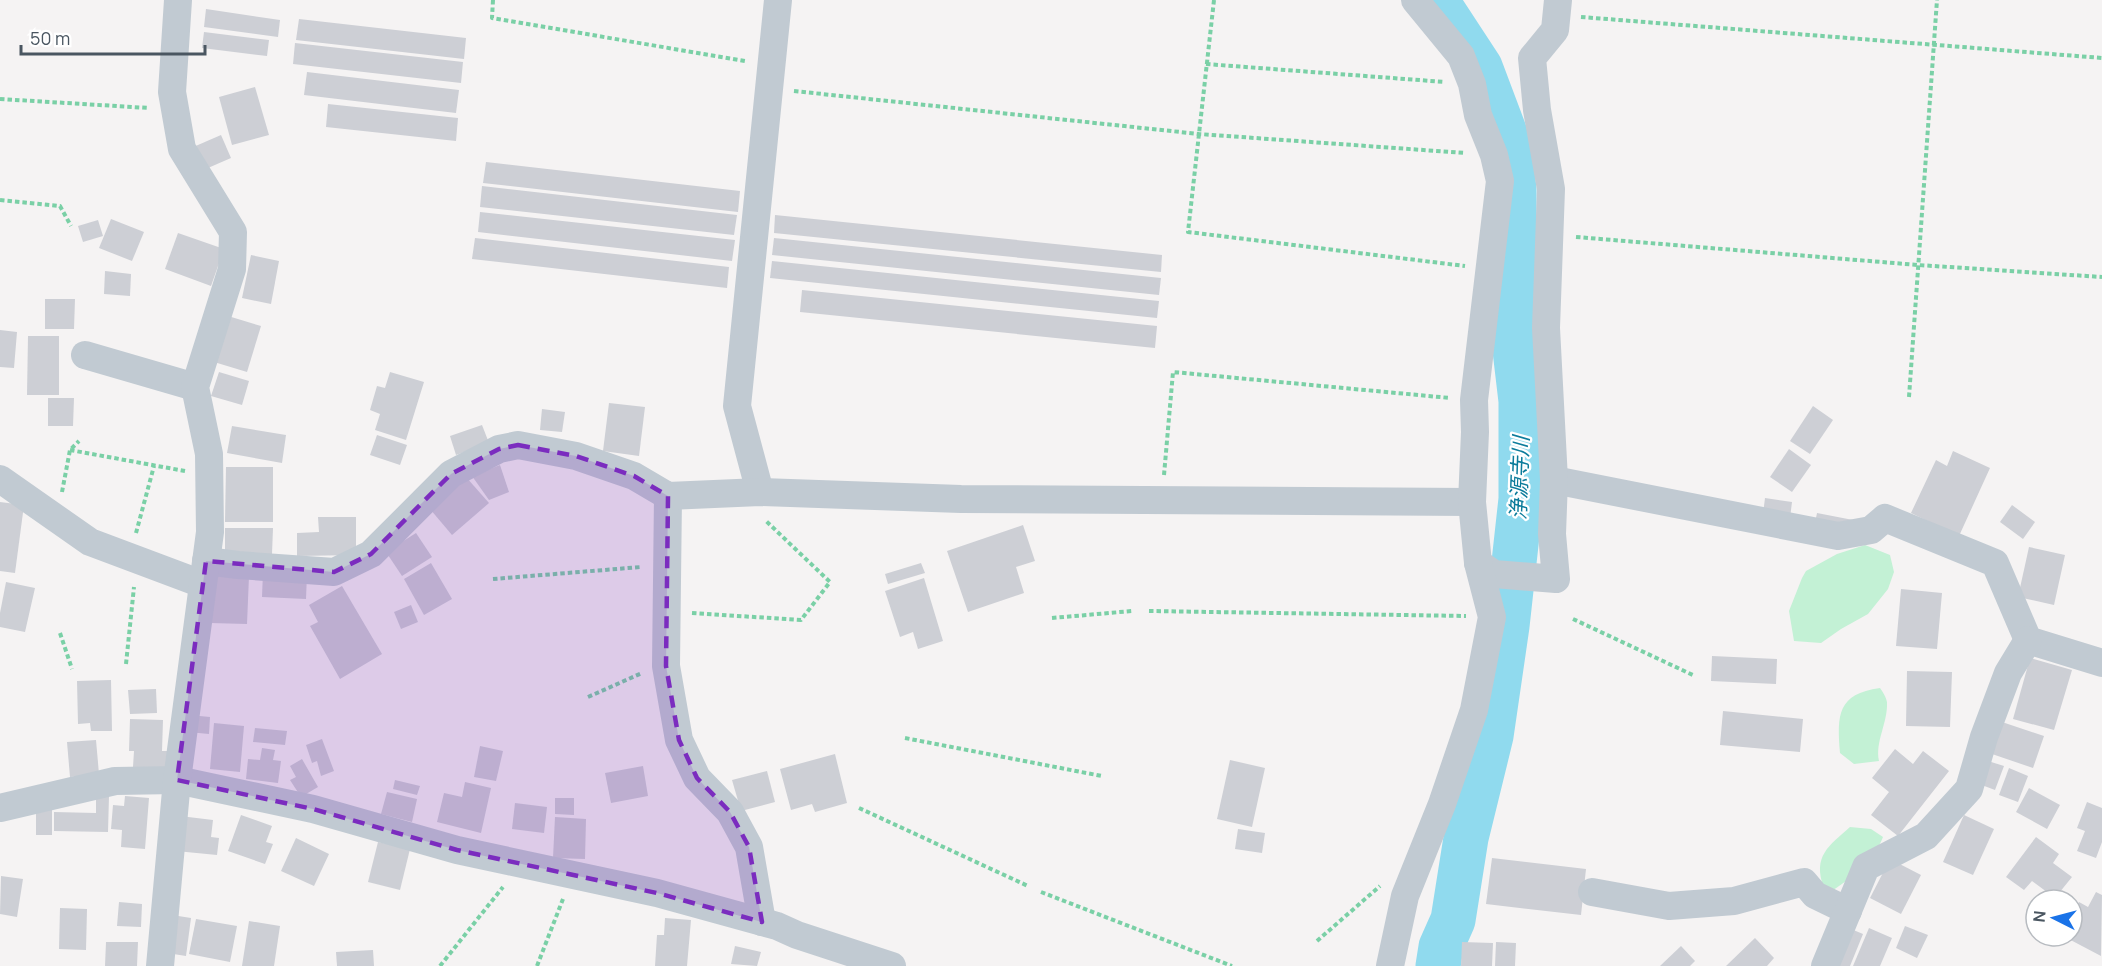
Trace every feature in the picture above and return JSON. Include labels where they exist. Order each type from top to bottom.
[{"type":"street","points":[[160,966],[177,780],[210,531],[209,454],[195,387],[232,270],[233,232],[182,149],[172,92],[177,0]]},
{"type":"street","points":[[762,505],[737,406],[778,0]]},
{"type":"street","points":[[1390,966],[1405,896],[1442,804],[1474,710],[1492,616],[1486,569],[1472,502],[1474,400],[1500,181],[1494,155],[1478,115],[1472,84],[1461,56],[1415,0]]},
{"type":"street","points":[[1486,569],[1556,579],[1552,534],[1554,480],[1546,328],[1551,189],[1537,110],[1532,58],[1555,30],[1566,8]]},
{"type":"street","points":[[85,355],[195,387]]},
{"type":"street","points":[[0,479],[133,570],[204,573],[238,565],[334,572],[371,554],[451,474],[499,449],[518,445],[576,456],[624,472],[668,496],[762,505],[961,499],[1472,502]]},
{"type":"street","points":[[1554,480],[1838,536],[1871,530],[1885,518],[1995,564],[2028,639],[2102,663]]},
{"type":"street","points":[[668,496],[666,666],[679,740],[697,778],[730,812],[749,847],[762,922]]},
{"type":"street","points":[[1825,966],[1866,867],[1926,836],[1969,789],[1984,737],[2008,673],[2028,639]]},
{"type":"street","points":[[0,808],[115,781],[177,780],[313,809],[457,850],[657,893],[762,922],[892,966]]},
{"type":"street","points":[[1592,892],[1670,906],[1734,901],[1804,882],[1815,895],[1848,911]]},
{"type":"path","points":[[493,0],[492,18],[746,62]]},
{"type":"path","points":[[1214,0],[1188,232],[1490,269]]},
{"type":"path","points":[[1909,397],[1937,0]]},
{"type":"path","points":[[1566,8],[1934,46],[2102,58]]},
{"type":"path","points":[[1206,64],[1472,84]]},
{"type":"path","points":[[784,90],[1199,134],[1494,155]]},
{"type":"path","points":[[0,99],[160,108]]},
{"type":"path","points":[[0,201],[60,206],[71,226]]},
{"type":"path","points":[[1548,235],[1918,266],[2102,277]]},
{"type":"path","points":[[1163,482],[1173,372],[1474,400]]},
{"type":"path","points":[[56,519],[70,450],[79,441]]},
{"type":"path","points":[[70,450],[209,474]]},
{"type":"path","points":[[126,664],[133,570],[154,466]]},
{"type":"path","points":[[686,613],[801,620],[830,582],[762,505]]},
{"type":"path","points":[[493,579],[650,567]]},
{"type":"path","points":[[1052,618],[1132,611]]},
{"type":"path","points":[[1149,611],[1492,616]]},
{"type":"path","points":[[1573,620],[1695,676]]},
{"type":"path","points":[[60,633],[72,669]]},
{"type":"path","points":[[588,697],[650,669]]},
{"type":"path","points":[[905,738],[1102,776]]},
{"type":"path","points":[[859,808],[1028,886]]},
{"type":"path","points":[[1317,940],[1388,879]]},
{"type":"path","points":[[440,966],[504,886]]},
{"type":"path","points":[[537,966],[566,891]]},
{"type":"path","points":[[1041,892],[1232,966]]},
{"type":"highlighted area","points":[[518,445],[576,456],[634,476],[668,496],[666,666],[679,740],[697,778],[730,812],[749,847],[762,922],[657,893],[457,850],[313,809],[177,780],[206,561],[334,572],[371,554],[451,474],[499,449]]},
{"type":"green space","points":[[1865,545],[1890,555],[1894,572],[1888,589],[1868,614],[1821,643],[1794,641],[1789,611],[1806,571],[1837,554]]},
{"type":"green space","points":[[1880,688],[1887,702],[1887,710],[1879,746],[1879,761],[1854,764],[1840,753],[1839,728],[1843,708],[1855,695]]},
{"type":"green space","points":[[1850,827],[1871,829],[1883,837],[1874,853],[1862,867],[1832,891],[1824,888],[1820,868],[1821,860],[1829,846]]},
{"type":"building","points":[[206,9],[280,20],[278,37],[204,27]]},
{"type":"building","points":[[299,19],[466,38],[464,59],[296,40]]},
{"type":"building","points":[[204,32],[269,40],[267,56],[202,48]]},
{"type":"building","points":[[295,43],[463,62],[461,83],[293,64]]},
{"type":"building","points":[[307,72],[459,90],[456,113],[304,95]]},
{"type":"building","points":[[255,87],[269,135],[232,145],[219,97]]},
{"type":"building","points":[[328,104],[458,118],[456,141],[326,127]]},
{"type":"building","points":[[221,135],[231,158],[201,171],[191,148]]},
{"type":"building","points":[[486,162],[740,191],[738,212],[483,183]]},
{"type":"building","points":[[482,186],[737,215],[734,235],[480,207]]},
{"type":"building","points":[[480,212],[735,240],[732,261],[478,232]]},
{"type":"building","points":[[775,215],[1162,255],[1161,272],[774,233]]},
{"type":"building","points":[[111,219],[144,232],[132,261],[99,248]]},
{"type":"building","points":[[98,220],[103,236],[83,242],[78,226]]},
{"type":"building","points":[[178,233],[224,249],[211,286],[165,269]]},
{"type":"building","points":[[475,238],[729,267],[727,288],[472,259]]},
{"type":"building","points":[[774,238],[1161,278],[1159,295],[772,255]]},
{"type":"building","points":[[251,255],[279,261],[271,304],[242,298]]},
{"type":"building","points":[[772,261],[1159,301],[1157,318],[770,278]]},
{"type":"building","points":[[105,271],[131,274],[130,296],[104,294]]},
{"type":"building","points":[[802,290],[1157,326],[1155,348],[800,312]]},
{"type":"building","points":[[45,299],[75,299],[74,329],[45,329]]},
{"type":"building","points":[[228,316],[261,326],[247,372],[214,362]]},
{"type":"building","points":[[0,330],[17,332],[14,368],[0,367]]},
{"type":"building","points":[[28,336],[59,336],[59,395],[27,395]]},
{"type":"building","points":[[219,372],[249,381],[242,405],[211,396]]},
{"type":"building","points":[[390,372],[424,382],[406,440],[375,430],[380,414],[370,410],[377,386],[385,388]]},
{"type":"building","points":[[48,398],[74,398],[73,426],[48,426]]},
{"type":"building","points":[[609,403],[645,407],[639,456],[603,451]]},
{"type":"building","points":[[1813,406],[1833,420],[1810,454],[1790,441]]},
{"type":"building","points":[[542,409],[565,412],[562,432],[540,430]]},
{"type":"building","points":[[482,425],[489,443],[456,455],[450,436]]},
{"type":"building","points":[[232,426],[286,435],[282,463],[227,453]]},
{"type":"building","points":[[377,435],[407,445],[400,465],[370,455]]},
{"type":"building","points":[[1789,449],[1811,465],[1792,492],[1770,477]]},
{"type":"building","points":[[1953,451],[1990,468],[1959,536],[1911,513],[1936,460],[1947,466]]},
{"type":"building","points":[[500,465],[509,492],[489,500],[472,476]]},
{"type":"building","points":[[226,467],[273,467],[273,522],[225,522]]},
{"type":"building","points":[[466,477],[489,503],[452,535],[430,509]]},
{"type":"building","points":[[1765,498],[1792,502],[1790,518],[1763,514]]},
{"type":"building","points":[[0,502],[24,505],[15,573],[0,571]]},
{"type":"building","points":[[2012,505],[2035,522],[2023,539],[2000,522]]},
{"type":"building","points":[[1817,513],[1853,520],[1851,530],[1815,523]]},
{"type":"building","points":[[318,517],[356,517],[356,555],[297,556],[297,533],[319,532]]},
{"type":"building","points":[[1023,525],[1035,561],[1016,567],[1024,593],[968,612],[947,551]]},
{"type":"building","points":[[225,528],[273,528],[272,554],[225,554]]},
{"type":"building","points":[[416,533],[432,557],[402,576],[386,552]]},
{"type":"building","points":[[2029,547],[2065,555],[2054,605],[2018,597]]},
{"type":"building","points":[[431,563],[452,599],[424,615],[404,579]]},
{"type":"building","points":[[921,563],[925,573],[888,584],[885,574]]},
{"type":"building","points":[[263,572],[307,574],[306,599],[262,597]]},
{"type":"building","points":[[211,575],[249,576],[247,624],[210,623]]},
{"type":"building","points":[[924,578],[943,641],[918,649],[913,632],[900,637],[885,591]]},
{"type":"building","points":[[6,582],[35,588],[25,632],[0,627],[0,613]]},
{"type":"building","points":[[342,586],[382,654],[340,679],[310,626],[318,622],[309,605]]},
{"type":"building","points":[[1901,589],[1942,593],[1937,649],[1896,646]]},
{"type":"building","points":[[411,605],[418,622],[401,629],[394,612]]},
{"type":"building","points":[[1712,656],[1777,659],[1776,684],[1711,681]]},
{"type":"building","points":[[2030,658],[2072,670],[2054,730],[2013,719]]},
{"type":"building","points":[[1907,671],[1952,672],[1950,727],[1906,726]]},
{"type":"building","points":[[111,680],[112,731],[91,731],[90,723],[78,724],[77,681]]},
{"type":"building","points":[[156,689],[157,713],[130,714],[128,690]]},
{"type":"building","points":[[1723,711],[1803,719],[1800,752],[1720,745]]},
{"type":"building","points":[[189,715],[210,717],[209,734],[188,732]]},
{"type":"building","points":[[130,719],[163,720],[162,751],[168,751],[167,769],[133,767],[134,751],[129,751]]},
{"type":"building","points":[[2002,722],[2044,736],[2033,768],[1992,754]]},
{"type":"building","points":[[214,723],[244,726],[240,772],[210,769]]},
{"type":"building","points":[[255,728],[287,731],[285,745],[253,742]]},
{"type":"building","points":[[322,739],[334,771],[321,776],[317,761],[312,763],[306,745]]},
{"type":"building","points":[[96,740],[99,774],[70,777],[67,742]]},
{"type":"building","points":[[480,746],[503,751],[496,781],[474,777]]},
{"type":"building","points":[[262,748],[275,750],[273,760],[281,761],[278,783],[246,779],[248,759],[260,760]]},
{"type":"building","points":[[1895,749],[1913,764],[1923,751],[1949,771],[1898,836],[1871,815],[1889,792],[1872,778]]},
{"type":"building","points":[[835,754],[847,803],[815,812],[812,804],[791,810],[780,769]]},
{"type":"building","points":[[302,759],[318,787],[301,797],[290,780],[296,777],[290,766]]},
{"type":"building","points":[[1230,760],[1265,768],[1252,827],[1217,819]]},
{"type":"building","points":[[1988,761],[2004,766],[1995,790],[1979,784]]},
{"type":"building","points":[[643,766],[648,796],[611,803],[605,773]]},
{"type":"building","points":[[2009,768],[2028,776],[2018,802],[1999,795]]},
{"type":"building","points":[[767,771],[775,802],[741,811],[732,780]]},
{"type":"building","points":[[395,780],[420,786],[417,795],[393,789]]},
{"type":"building","points":[[465,782],[491,788],[481,833],[437,822],[444,793],[462,797]]},
{"type":"building","points":[[2029,788],[2060,805],[2047,829],[2016,812]]},
{"type":"building","points":[[387,792],[417,799],[412,822],[381,814]]},
{"type":"building","points":[[96,796],[109,796],[108,832],[54,831],[54,812],[96,813]]},
{"type":"building","points":[[125,796],[149,798],[145,849],[121,847],[122,830],[111,829],[113,805],[124,806]]},
{"type":"building","points":[[555,798],[574,798],[574,815],[555,814]]},
{"type":"building","points":[[2087,802],[2102,808],[2102,842],[2096,858],[2077,851],[2085,831],[2077,828]]},
{"type":"building","points":[[515,803],[547,807],[544,833],[512,829]]},
{"type":"building","points":[[36,810],[52,810],[52,835],[36,835]]},
{"type":"building","points":[[241,815],[272,826],[266,842],[273,844],[265,864],[228,851]]},
{"type":"building","points":[[1964,815],[1994,829],[1973,875],[1943,862]]},
{"type":"building","points":[[180,816],[213,820],[211,837],[219,838],[217,855],[176,851]]},
{"type":"building","points":[[555,817],[586,819],[585,859],[553,858]]},
{"type":"building","points":[[1238,829],[1265,833],[1262,853],[1235,849]]},
{"type":"building","points":[[2036,837],[2059,854],[2053,863],[2072,877],[2063,888],[2041,888],[2032,881],[2024,890],[2006,877]]},
{"type":"building","points":[[296,838],[329,854],[314,886],[281,871]]},
{"type":"building","points":[[378,842],[410,849],[400,890],[368,882]]},
{"type":"building","points":[[1492,858],[1586,869],[1581,915],[1486,904]]},
{"type":"building","points":[[1890,859],[1921,875],[1901,914],[1870,898]]},
{"type":"building","points":[[1,876],[23,879],[17,917],[0,914]]},
{"type":"building","points":[[2096,892],[2102,895],[2101,956],[2084,947],[2084,905],[2088,907]]},
{"type":"building","points":[[119,902],[142,904],[141,927],[117,926]]},
{"type":"building","points":[[60,908],[87,909],[86,950],[59,949]]},
{"type":"building","points":[[172,915],[191,918],[186,956],[167,953]]},
{"type":"building","points":[[665,918],[691,920],[687,966],[655,966],[657,935],[664,935]]},
{"type":"building","points":[[196,919],[237,926],[230,962],[189,954]]},
{"type":"building","points":[[249,921],[280,926],[274,966],[242,966]]},
{"type":"building","points":[[1905,926],[1928,935],[1917,958],[1896,948]]},
{"type":"building","points":[[1869,928],[1892,938],[1880,966],[1853,966]]},
{"type":"building","points":[[1851,929],[1863,934],[1850,966],[1835,966]]},
{"type":"building","points":[[1755,938],[1774,958],[1767,966],[1726,966]]},
{"type":"building","points":[[106,942],[138,942],[137,966],[105,966]]},
{"type":"building","points":[[1462,942],[1493,943],[1492,966],[1461,966]]},
{"type":"building","points":[[1496,942],[1516,943],[1515,966],[1495,966]]},
{"type":"building","points":[[735,946],[761,952],[757,966],[731,964]]},
{"type":"building","points":[[1681,946],[1695,961],[1690,966],[1660,966]]},
{"type":"building","points":[[373,950],[374,966],[337,966],[336,952]]},
{"type":"waterway","name":"浄源寺川","points":[[1436,0],[1480,67],[1509,144],[1514,189],[1515,350],[1521,401],[1521,499],[1507,626],[1491,736],[1466,838],[1453,920],[1441,947],[1438,966]]}]
